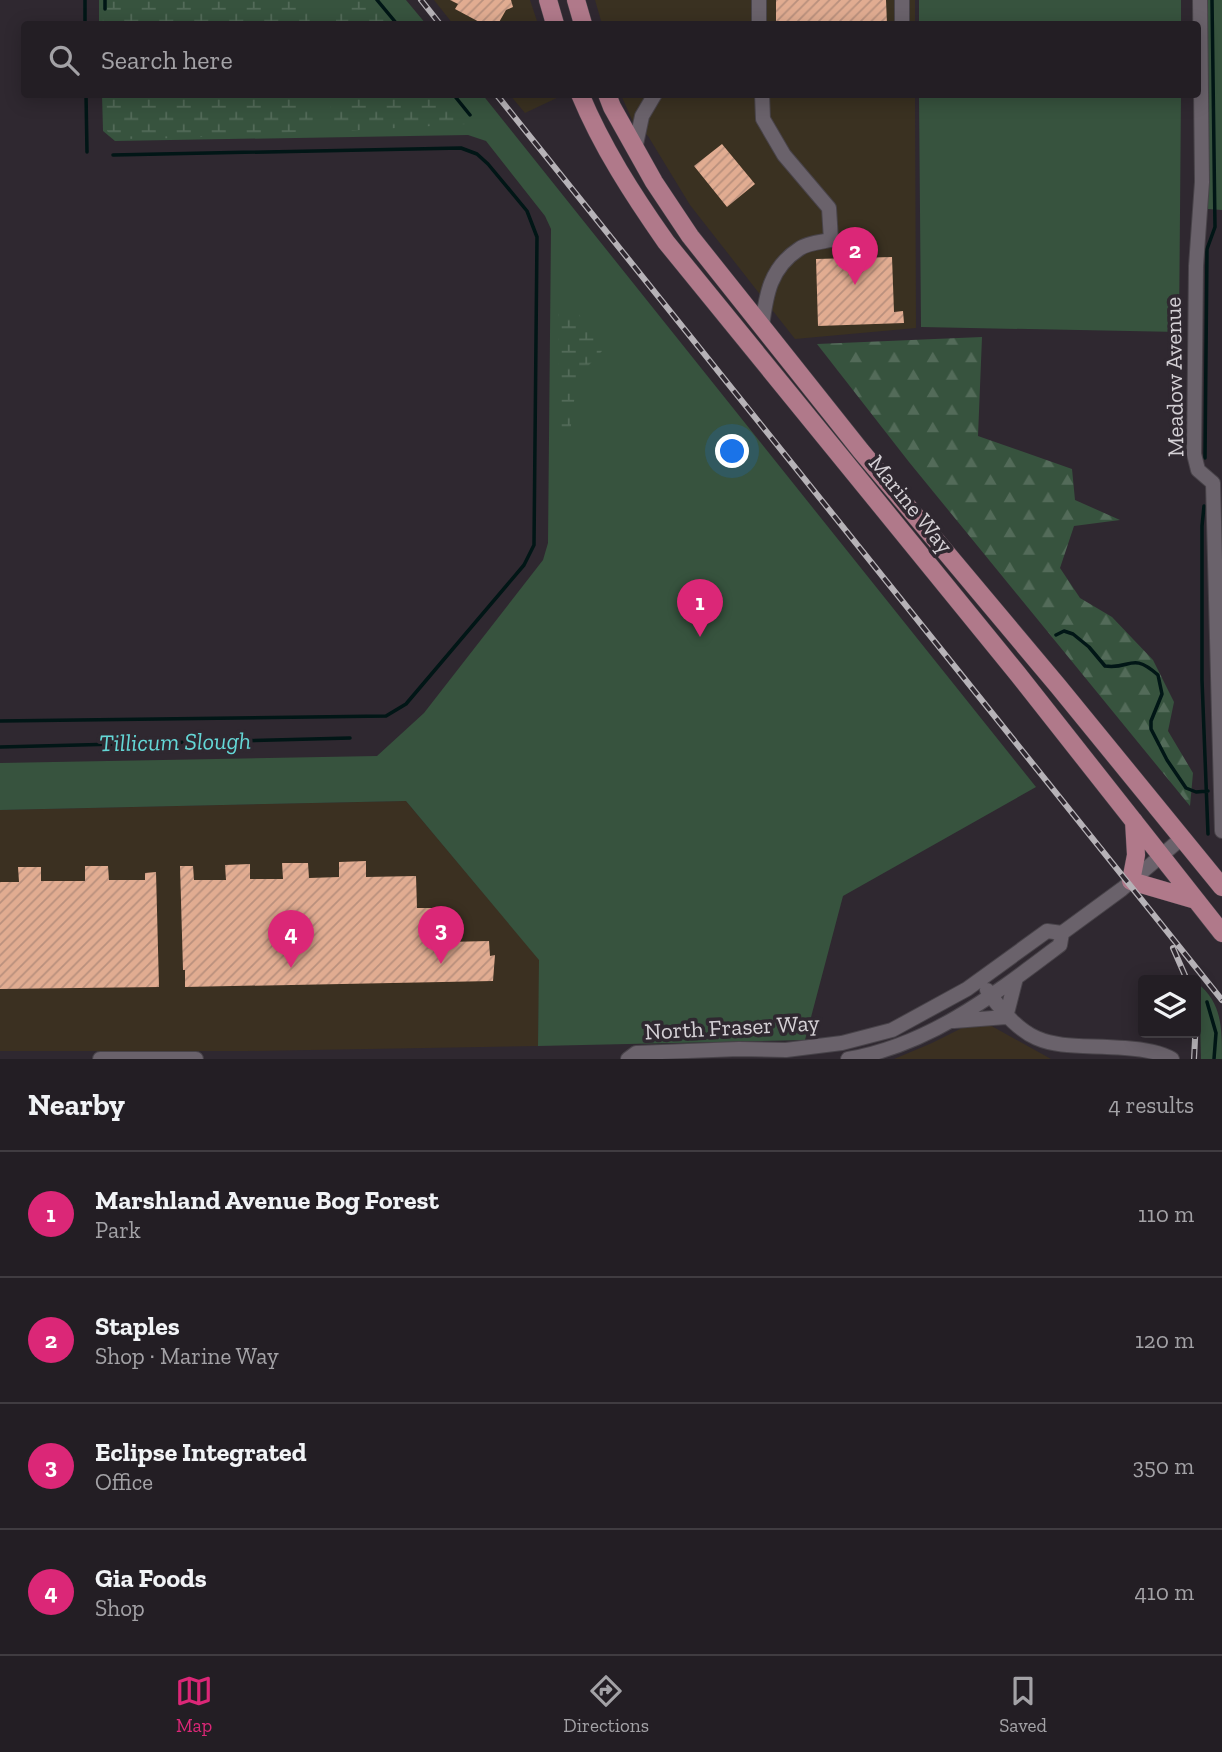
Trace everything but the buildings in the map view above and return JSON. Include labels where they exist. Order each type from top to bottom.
[{"type":"main road","points":[[548,0],[554,21]]},
{"type":"main road","points":[[576,0],[582,21]]},
{"type":"main road","name":"Marine Way","points":[[582,98],[604,145],[666,242],[1017,673],[1222,933]]},
{"type":"main road","name":"Marine Way","points":[[609,98],[635,149],[690,236],[861,451],[1222,887]]},
{"type":"main road","points":[[1134,821],[1136,855],[1131,881],[1196,900]]},
{"type":"street","points":[[759,21],[760,0]]},
{"type":"street","points":[[902,0],[902,21]]},
{"type":"street","name":"Meadow Avenue","points":[[1200,0],[1200,21]]},
{"type":"street","name":"Meadow Avenue","points":[[1201,91],[1202,182],[1196,266],[1194,454],[1202,476],[1217,483],[1222,831]]},
{"type":"street","points":[[635,149],[642,116],[652,98]]},
{"type":"street","points":[[762,98],[763,119],[783,155],[829,208],[831,240],[800,247],[774,273],[762,327]]},
{"type":"street","name":"North Fraser Way","points":[[848,1059],[897,1047],[951,1022],[991,996],[1060,945],[1062,933],[1182,838]]},
{"type":"street","name":"North Fraser Way","points":[[628,1059],[636,1053],[771,1054],[842,1044],[892,1030],[980,980],[1047,931],[1062,933]]},
{"type":"street","points":[[1006,1017],[1016,978]]},
{"type":"street","points":[[980,980],[1006,1017],[1018,1028],[1048,1042],[1068,1046],[1142,1049],[1172,1059]]},
{"type":"street","points":[[951,1022],[1006,1017]]},
{"type":"street","points":[[100,1059],[197,1059]]},
{"type":"shaded area","points":[[434,0],[530,0],[537,21],[451,21]]},
{"type":"shaded area","points":[[595,0],[915,0],[915,21],[601,21]]},
{"type":"shaded area","points":[[512,98],[557,98],[525,113]]},
{"type":"shaded area","points":[[622,98],[915,98],[916,328],[795,339],[690,205],[648,136],[633,122]]},
{"type":"shaded area","points":[[406,801],[540,960],[538,1046],[247,1051],[0,1051],[0,810]]},
{"type":"shaded area","points":[[988,1024],[1051,1059],[894,1059],[964,1027]]},
{"type":"green space","points":[[99,0],[406,0],[424,21],[99,21]]},
{"type":"green space","points":[[102,0],[308,0],[310,21],[103,21]]},
{"type":"green space","points":[[336,0],[368,0],[385,21],[336,21]]},
{"type":"green space","points":[[919,0],[1181,0],[1181,21],[919,21]]},
{"type":"green space","points":[[1205,0],[1222,0],[1222,210],[1208,209]]},
{"type":"green space","points":[[102,98],[485,98],[1036,787],[843,896],[805,1040],[538,1046],[539,960],[406,801],[0,810],[0,763],[377,756],[424,713],[543,560],[548,543],[551,229],[545,216],[486,141],[468,135],[115,141],[103,131]]},
{"type":"green space","points":[[106,98],[314,98],[312,131],[116,139],[107,131]]},
{"type":"green space","points":[[332,98],[446,98],[467,124],[342,131],[330,116]]},
{"type":"green space","points":[[919,98],[1181,98],[1179,332],[921,327]]},
{"type":"green space","points":[[558,308],[578,313],[602,351],[577,378],[570,433],[560,443]]},
{"type":"green space","points":[[982,337],[978,436],[1072,469],[1075,500],[1120,520],[1074,526],[1060,568],[1080,598],[1112,617],[1153,660],[1174,702],[1168,731],[1193,773],[1190,806],[909,462],[817,344]]},
{"type":"green space","points":[[1201,986],[1216,1007],[1219,1016],[1222,1059],[1201,1059]]},
{"type":"waterway","points":[[85,0],[85,21]]},
{"type":"waterway","points":[[105,0],[105,9]]},
{"type":"waterway","points":[[377,0],[394,21]]},
{"type":"waterway","points":[[1205,458],[1207,249],[1215,227],[1212,0]]},
{"type":"waterway","points":[[86,98],[87,152]]},
{"type":"waterway","points":[[456,98],[470,115]]},
{"type":"waterway","points":[[0,721],[386,716],[406,704],[524,565],[534,545],[537,237],[527,211],[488,164],[477,154],[461,148],[113,155]]},
{"type":"waterway","points":[[1204,506],[1202,680],[1208,834]]},
{"type":"waterway","points":[[1056,635],[1064,631],[1073,634],[1089,647],[1105,666],[1142,664],[1158,675],[1162,694],[1151,721],[1151,729],[1186,788],[1196,792],[1208,791]]},
{"type":"waterway","name":"Tillicum Slough","points":[[0,747],[350,738]]},
{"type":"waterway","points":[[1207,1002],[1216,1033],[1214,1059]]},
{"type":"railway","points":[[421,0],[438,21]]},
{"type":"railway","points":[[499,98],[1222,1000]]},
{"type":"railway","points":[[1173,948],[1185,975]]},
{"type":"railway","points":[[1194,1059],[1195,1038]]},
{"type":"place","name":"Staples","points":[[855,285]]},
{"type":"place","name":"Marshland Avenue Bog Forest","points":[[700,637]]},
{"type":"place","name":"Eclipse Integrated","points":[[441,964]]},
{"type":"place","name":"Gia Foods","points":[[291,968]]}]
